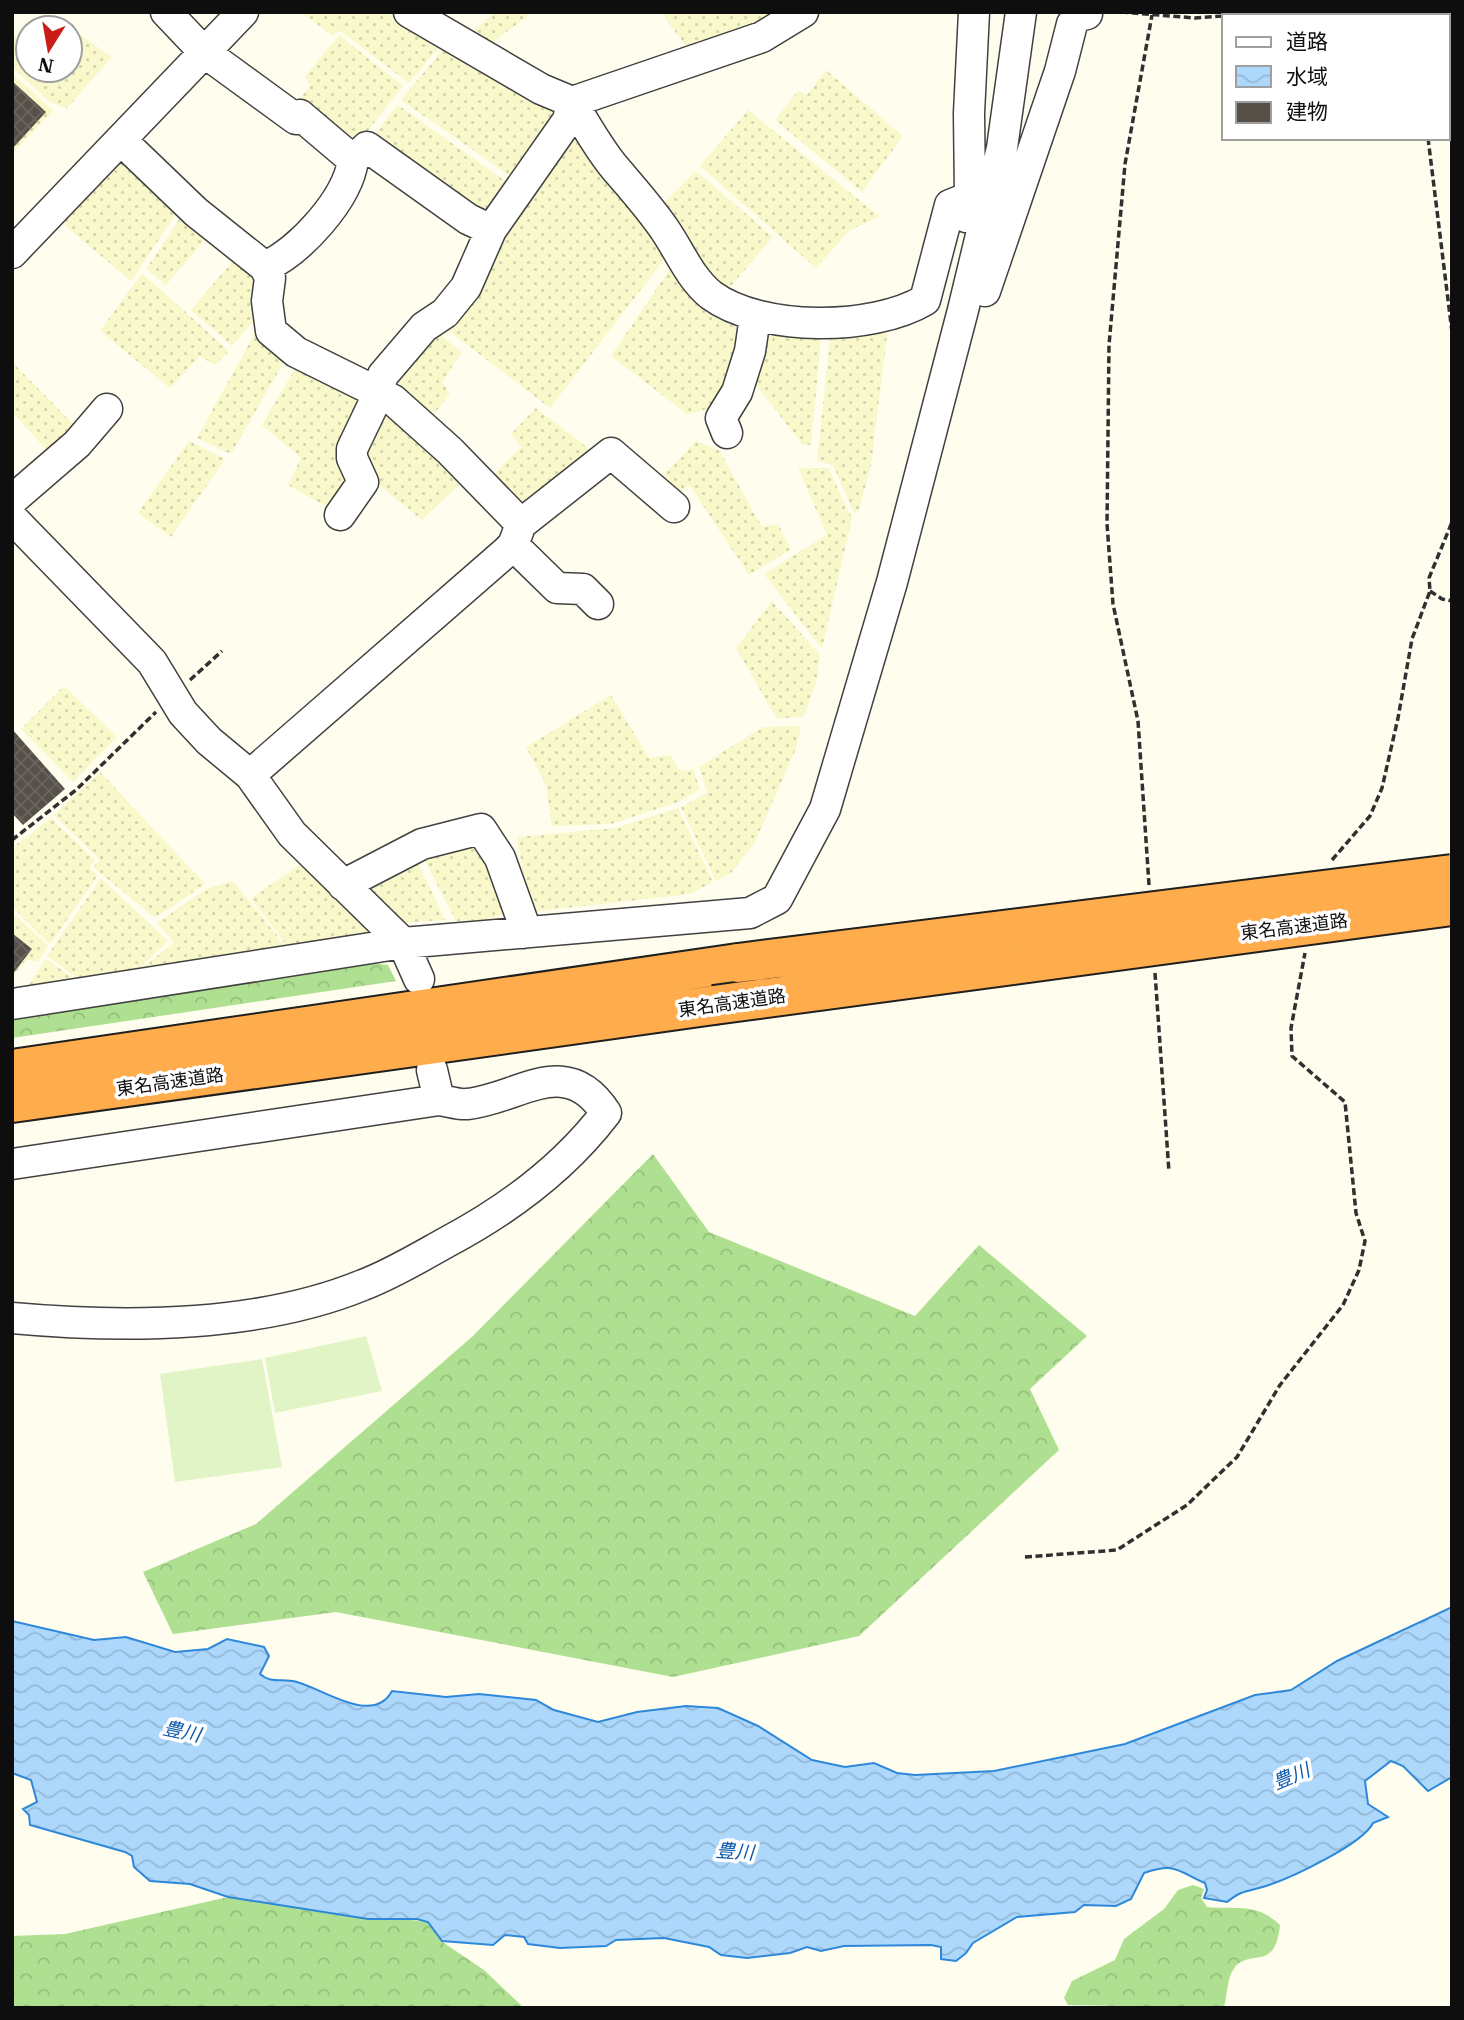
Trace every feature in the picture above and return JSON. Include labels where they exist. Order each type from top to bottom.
[{"type":"highway","name":"東名高速道路","points":[[12,1069],[738,963],[1452,874]]},
{"type":"highway","name":"東名高速道路","points":[[12,1103],[1452,906]]},
{"type":"street","points":[[166,12],[204,52],[296,119],[300,115],[353,160]]},
{"type":"street","points":[[12,253],[243,12]]},
{"type":"street","points":[[409,12],[541,89],[572,102],[615,167],[636,189],[659,221],[691,272],[709,293],[755,317],[819,322],[851,321],[910,309],[925,300],[950,205],[970,197]]},
{"type":"street","points":[[572,102],[762,37],[803,12]]},
{"type":"street","points":[[963,310],[952,283],[970,197],[969,113],[974,12]]},
{"type":"street","points":[[12,1004],[403,943],[750,913],[777,899],[825,809],[892,582],[1002,148],[1021,12]]},
{"type":"street","points":[[963,310],[985,293],[1060,71],[1072,24],[1081,14]]},
{"type":"street","points":[[340,515],[363,482],[352,458],[352,449],[383,375],[424,327],[444,313],[466,287],[491,230],[568,120],[572,102]]},
{"type":"street","points":[[122,141],[196,212],[265,267],[270,278],[267,301],[271,331],[296,352],[363,388],[378,391],[393,400],[450,451],[557,588],[583,589],[598,604]]},
{"type":"street","points":[[265,267],[301,241],[331,209],[352,169],[353,160],[367,147],[468,219],[491,230]]},
{"type":"street","points":[[727,433],[721,418],[737,392],[750,351],[755,317]]},
{"type":"street","points":[[12,500],[77,444],[107,409]]},
{"type":"street","points":[[250,775],[402,640],[467,589],[517,535],[611,453],[674,507]]},
{"type":"street","points":[[12,518],[152,662],[183,713],[209,741],[250,775],[256,788],[292,834],[403,943],[419,979]]},
{"type":"street","points":[[343,885],[422,844],[481,829],[499,858],[523,922],[523,933]]},
{"type":"street","points":[[432,1070],[439,1100]]},
{"type":"street","points":[[12,1164],[439,1100],[466,1105],[553,1080],[573,1083],[606,1113],[587,1138],[556,1168],[507,1206],[485,1221],[362,1286],[238,1316],[150,1324],[12,1318]]},
{"type":"path","points":[[1121,12],[1222,16]]},
{"type":"path","points":[[1271,14],[1304,12]]},
{"type":"path","points":[[1149,885],[1138,721],[1113,604],[1107,524],[1111,331],[1125,164],[1152,15]]},
{"type":"path","points":[[1428,140],[1452,332]]},
{"type":"path","points":[[1327,867],[1370,816],[1382,788],[1412,639],[1430,591],[1429,578],[1452,522]]},
{"type":"path","points":[[1430,591],[1452,601]]},
{"type":"path","points":[[12,840],[76,790],[222,651]]},
{"type":"path","points":[[1025,1557],[1117,1550],[1186,1505],[1237,1457],[1280,1385],[1343,1305],[1359,1270],[1365,1241],[1356,1213],[1345,1102],[1292,1056],[1292,1028],[1306,945]]},
{"type":"path","points":[[1155,967],[1169,1172]]},
{"type":"green space","points":[[301,12],[387,12],[441,45],[409,83],[339,30],[333,36]]},
{"type":"green space","points":[[495,12],[533,12],[489,45],[470,34]]},
{"type":"green space","points":[[661,12],[786,12],[689,51]]},
{"type":"green space","points":[[339,35],[403,86],[351,152],[295,107],[310,85],[305,77]]},
{"type":"green space","points":[[12,36],[14,37],[14,69],[12,67]]},
{"type":"green space","points":[[84,38],[112,57],[67,108],[50,102],[30,84],[84,84]]},
{"type":"green space","points":[[445,47],[557,111],[516,180],[401,100]]},
{"type":"green space","points":[[826,70],[903,136],[862,192],[775,120],[798,91],[807,95]]},
{"type":"green space","points":[[12,73],[14,84],[24,84],[53,111],[12,154]]},
{"type":"green space","points":[[398,105],[512,186],[492,216],[478,216],[374,135]]},
{"type":"green space","points":[[748,110],[880,217],[850,230],[816,268],[700,166]]},
{"type":"green space","points":[[571,132],[611,183],[631,202],[666,257],[550,408],[441,325],[480,274]]},
{"type":"green space","points":[[127,154],[180,208],[131,281],[57,219]]},
{"type":"green space","points":[[696,171],[773,237],[724,294],[659,208]]},
{"type":"green space","points":[[184,212],[210,234],[166,285],[146,269]]},
{"type":"green space","points":[[239,254],[255,269],[259,309],[254,321],[232,346],[191,310]]},
{"type":"green space","points":[[670,269],[698,299],[735,320],[745,330],[733,382],[712,408],[687,414],[611,356]]},
{"type":"green space","points":[[142,273],[229,351],[215,365],[200,356],[170,388],[100,331]]},
{"type":"green space","points":[[889,320],[871,465],[859,510],[854,513],[833,465],[817,461],[831,329]]},
{"type":"green space","points":[[434,330],[462,352],[442,382],[450,394],[430,419],[392,389],[389,377]]},
{"type":"green space","points":[[822,330],[811,445],[802,444],[752,380],[762,333]]},
{"type":"green space","points":[[255,333],[285,352],[282,365],[231,454],[197,438]]},
{"type":"green space","points":[[12,362],[78,429],[52,456],[12,412]]},
{"type":"green space","points":[[305,364],[366,397],[335,463],[349,477],[327,507],[288,485],[301,458],[262,425],[293,372]]},
{"type":"green space","points":[[536,408],[595,453],[524,512],[489,479],[521,447],[511,434]]},
{"type":"green space","points":[[381,409],[465,479],[422,520],[374,481],[362,455]]},
{"type":"green space","points":[[189,441],[225,459],[171,537],[138,513]]},
{"type":"green space","points":[[696,441],[719,450],[762,527],[778,524],[791,549],[749,575],[690,486],[672,495],[658,481]]},
{"type":"green space","points":[[798,468],[828,468],[852,518],[822,649],[764,574],[827,535]]},
{"type":"green space","points":[[772,601],[820,655],[816,683],[804,716],[777,719],[736,648]]},
{"type":"green space","points":[[64,686],[117,737],[73,782],[21,729]]},
{"type":"green space","points":[[611,695],[649,758],[671,755],[680,771],[693,769],[700,789],[681,801],[611,824],[552,826],[546,785],[526,747]]},
{"type":"green space","points":[[801,726],[796,749],[755,842],[731,873],[716,881],[681,807],[707,793],[699,767],[763,727]]},
{"type":"green space","points":[[100,772],[205,884],[155,918],[93,867],[100,860],[54,815]]},
{"type":"green space","points":[[678,808],[713,882],[690,894],[530,912],[517,837],[616,828]]},
{"type":"green space","points":[[51,818],[95,860],[89,868],[98,875],[50,944],[12,907],[12,848]]},
{"type":"green space","points":[[476,837],[506,913],[485,920],[456,921],[421,853]]},
{"type":"green space","points":[[417,861],[445,920],[397,923],[365,888]]},
{"type":"green space","points":[[301,863],[380,931],[371,937],[289,948],[251,899]]},
{"type":"green space","points":[[101,878],[168,941],[137,971],[80,980],[47,956]]},
{"type":"green space","points":[[233,881],[287,948],[149,972],[143,968],[174,942],[157,923],[206,889]]},
{"type":"green space","points":[[12,912],[48,946],[38,962],[27,959],[12,977]]},
{"type":"green space","points":[[46,959],[76,980],[35,989],[28,986]]},
{"type":"green space","points":[[366,962],[388,965],[396,981],[12,1038],[12,1015]]},
{"type":"green space","points":[[653,1154],[709,1232],[915,1316],[979,1245],[1087,1336],[1030,1389],[1059,1450],[859,1636],[673,1677],[336,1612],[173,1634],[143,1572],[256,1524],[473,1336]]},
{"type":"green space","points":[[366,1336],[382,1391],[275,1413],[265,1358]]},
{"type":"green space","points":[[262,1359],[282,1467],[175,1482],[160,1374]]},
{"type":"green space","points":[[1193,1885],[1204,1889],[1201,1898],[1207,1907],[1246,1908],[1263,1913],[1280,1925],[1273,1950],[1267,1955],[1239,1963],[1233,1970],[1224,2008],[1068,2005],[1064,1998],[1072,1981],[1115,1960],[1124,1939],[1164,1909],[1178,1890]]},
{"type":"green space","points":[[228,1897],[369,1919],[396,1918],[428,1922],[441,1941],[484,1970],[524,2008],[12,2008],[12,1936],[65,1934]]},
{"type":"water","name":"豊川","points":[[1452,1607],[1452,1777],[1428,1791],[1403,1766],[1391,1761],[1365,1781],[1368,1804],[1388,1817],[1373,1823],[1356,1841],[1308,1868],[1277,1882],[1242,1893],[1227,1902],[1204,1898],[1207,1890],[1205,1883],[1176,1869],[1163,1868],[1144,1873],[1131,1899],[1116,1906],[1084,1905],[1075,1912],[1017,1917],[973,1943],[956,1961],[941,1959],[941,1947],[931,1945],[844,1946],[821,1951],[807,1947],[790,1953],[747,1958],[721,1955],[709,1947],[664,1938],[616,1940],[606,1946],[560,1948],[528,1944],[524,1937],[505,1935],[493,1945],[442,1941],[428,1922],[417,1919],[368,1919],[228,1897],[190,1884],[150,1881],[134,1867],[132,1856],[125,1852],[30,1825],[29,1815],[23,1809],[37,1802],[31,1780],[12,1773],[12,1621],[94,1640],[126,1637],[175,1652],[208,1649],[227,1639],[264,1647],[269,1656],[260,1674],[264,1677],[297,1682],[360,1705],[373,1705],[384,1701],[392,1691],[446,1697],[479,1694],[536,1700],[554,1710],[598,1722],[637,1712],[686,1706],[718,1708],[758,1726],[812,1760],[845,1767],[874,1763],[897,1773],[915,1775],[994,1771],[1125,1744],[1255,1695],[1291,1690],[1337,1661]]},
{"type":"building","points":[[12,81],[46,112],[12,149]]},
{"type":"building","points":[[12,729],[65,789],[23,825],[12,813]]},
{"type":"building","points":[[12,933],[32,949],[12,975]]}]
